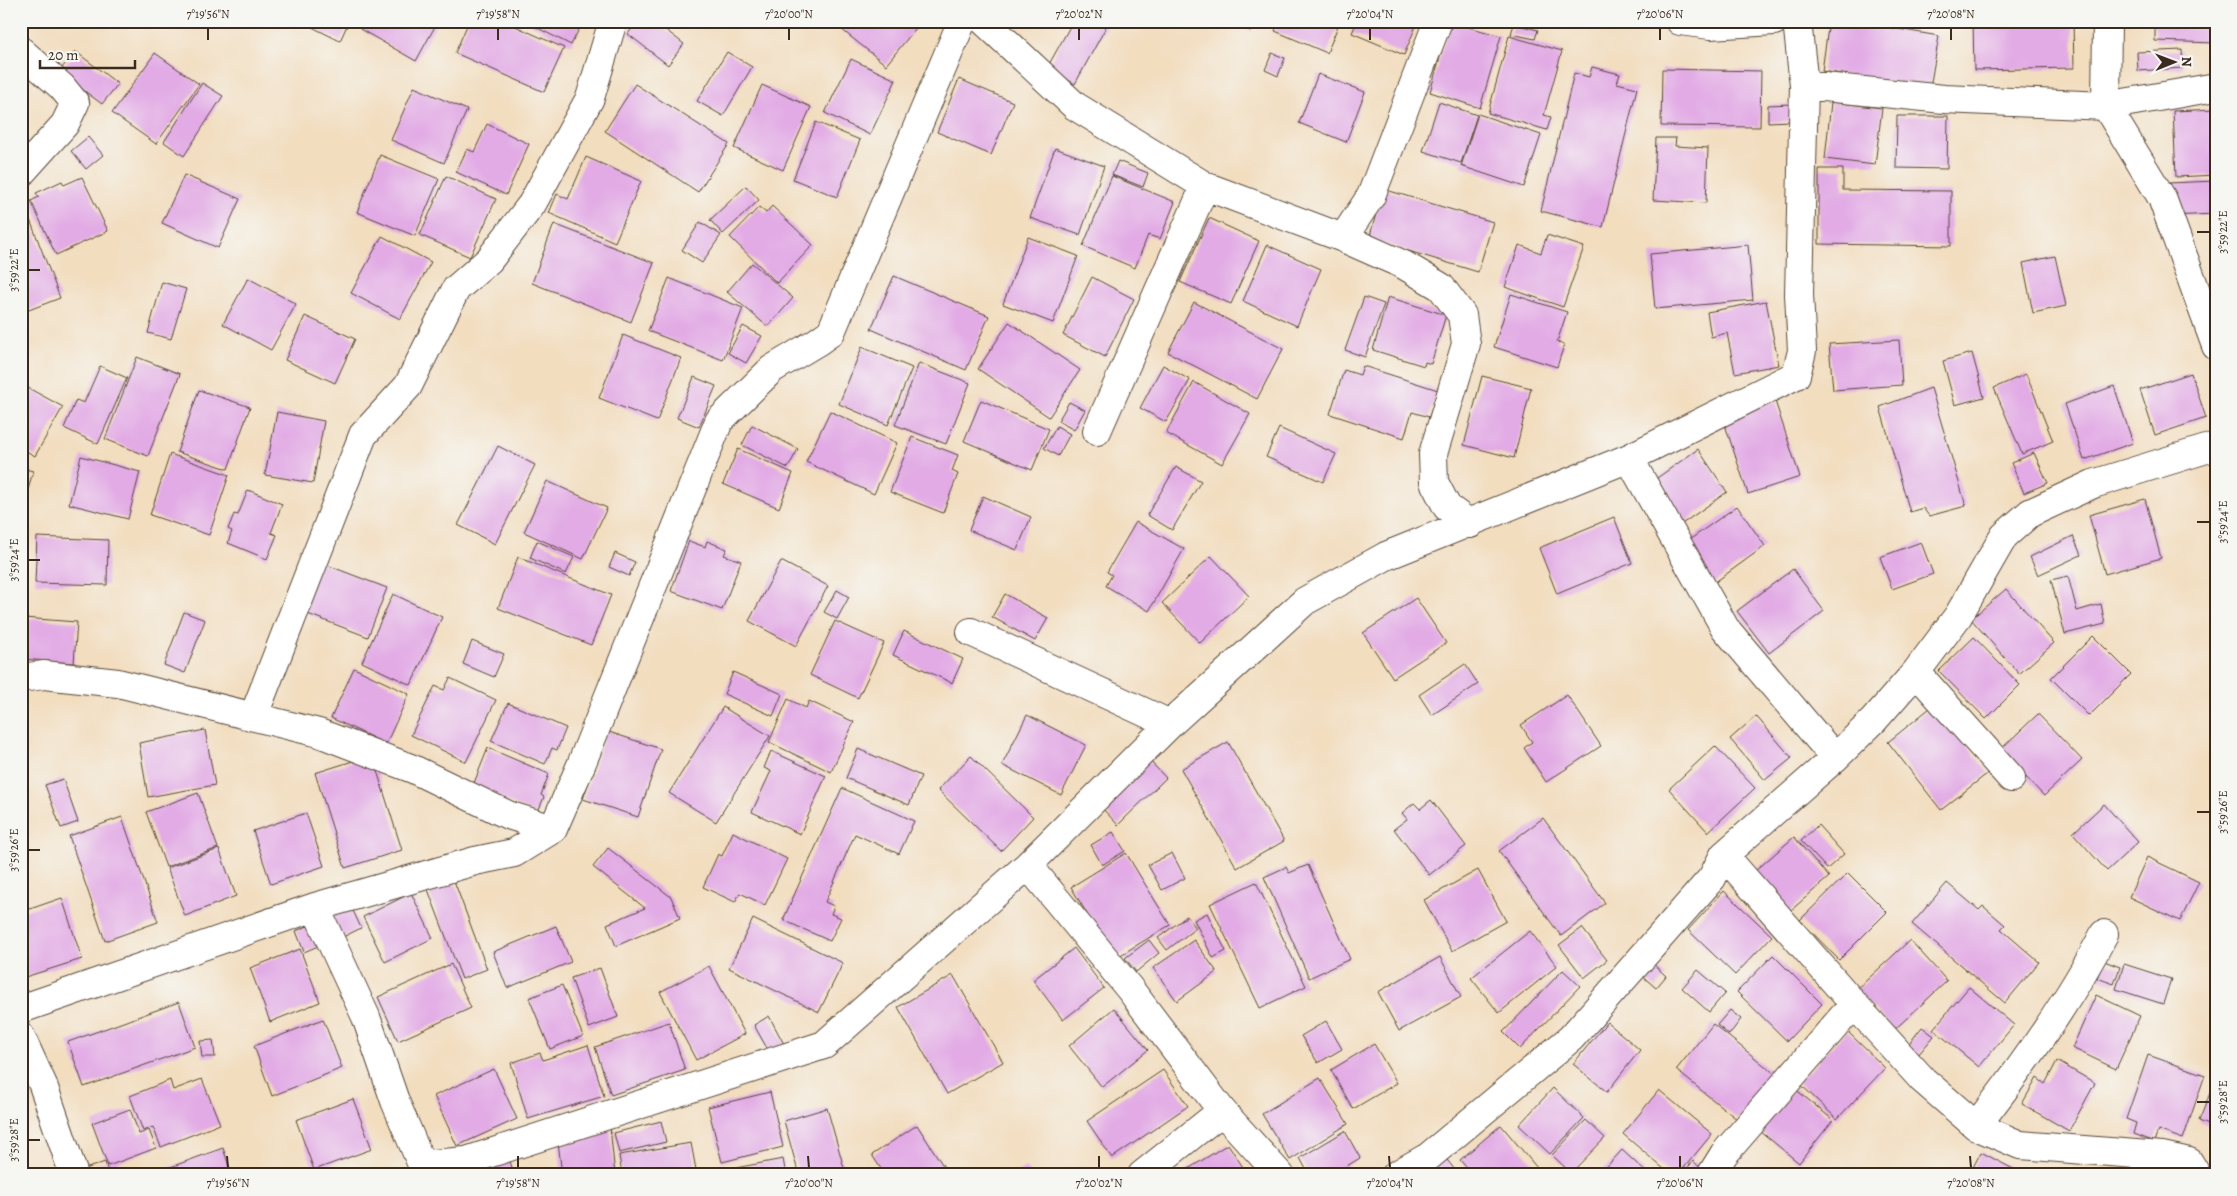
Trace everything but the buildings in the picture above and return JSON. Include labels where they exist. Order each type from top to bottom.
[{"type":"street","points":[[254,716],[363,435],[408,386],[456,288],[489,260],[532,204],[590,98],[613,21]]},
{"type":"street","points":[[21,1009],[315,906],[475,861],[514,853],[553,829],[719,421],[772,369],[830,332],[962,21]]},
{"type":"street","points":[[984,21],[1076,106],[1205,186],[1343,238],[1404,265],[1441,287],[1462,315],[1466,344],[1434,454],[1434,482],[1447,507],[1470,524]]},
{"type":"street","points":[[1343,238],[1371,196],[1438,21]]},
{"type":"street","points":[[1680,21],[1710,26],[1774,21]]},
{"type":"street","points":[[315,906],[366,1017],[395,1101],[422,1165],[466,1161],[824,1045],[1028,865],[1170,724],[1305,601],[1386,556],[1470,524],[1629,458],[1796,375],[1802,351],[1799,294],[1804,85],[1797,21]]},
{"type":"street","points":[[2107,21],[2106,106],[2162,198],[2216,346]]},
{"type":"street","points":[[21,51],[62,87],[75,103],[65,124],[21,173]]},
{"type":"street","points":[[1804,85],[1944,99],[2106,106],[2216,87]]},
{"type":"street","points":[[1097,431],[1205,186]]},
{"type":"street","points":[[1396,1175],[1428,1158],[1571,1038],[1712,878],[1724,855],[1835,758],[1874,720],[1916,672],[1958,616],[2004,536],[2030,513],[2093,484],[2216,446]]},
{"type":"street","points":[[1629,458],[1725,628],[1835,758]]},
{"type":"street","points":[[971,632],[1170,724]]},
{"type":"street","points":[[1916,672],[2011,778]]},
{"type":"street","points":[[21,678],[44,675],[118,683],[254,716],[336,740],[413,768],[508,815],[553,829]]},
{"type":"street","points":[[1724,855],[1923,1080],[1976,1126],[2020,1145],[2162,1156],[2189,1162],[2197,1175]]},
{"type":"street","points":[[1028,865],[1128,988],[1222,1111],[1280,1175]]},
{"type":"street","points":[[1976,1126],[2019,1071],[2092,958],[2104,934]]},
{"type":"street","points":[[1711,1175],[1724,1154],[1854,1004]]},
{"type":"street","points":[[21,1037],[43,1085],[74,1175]]},
{"type":"street","points":[[1142,1175],[1222,1111]]}]
